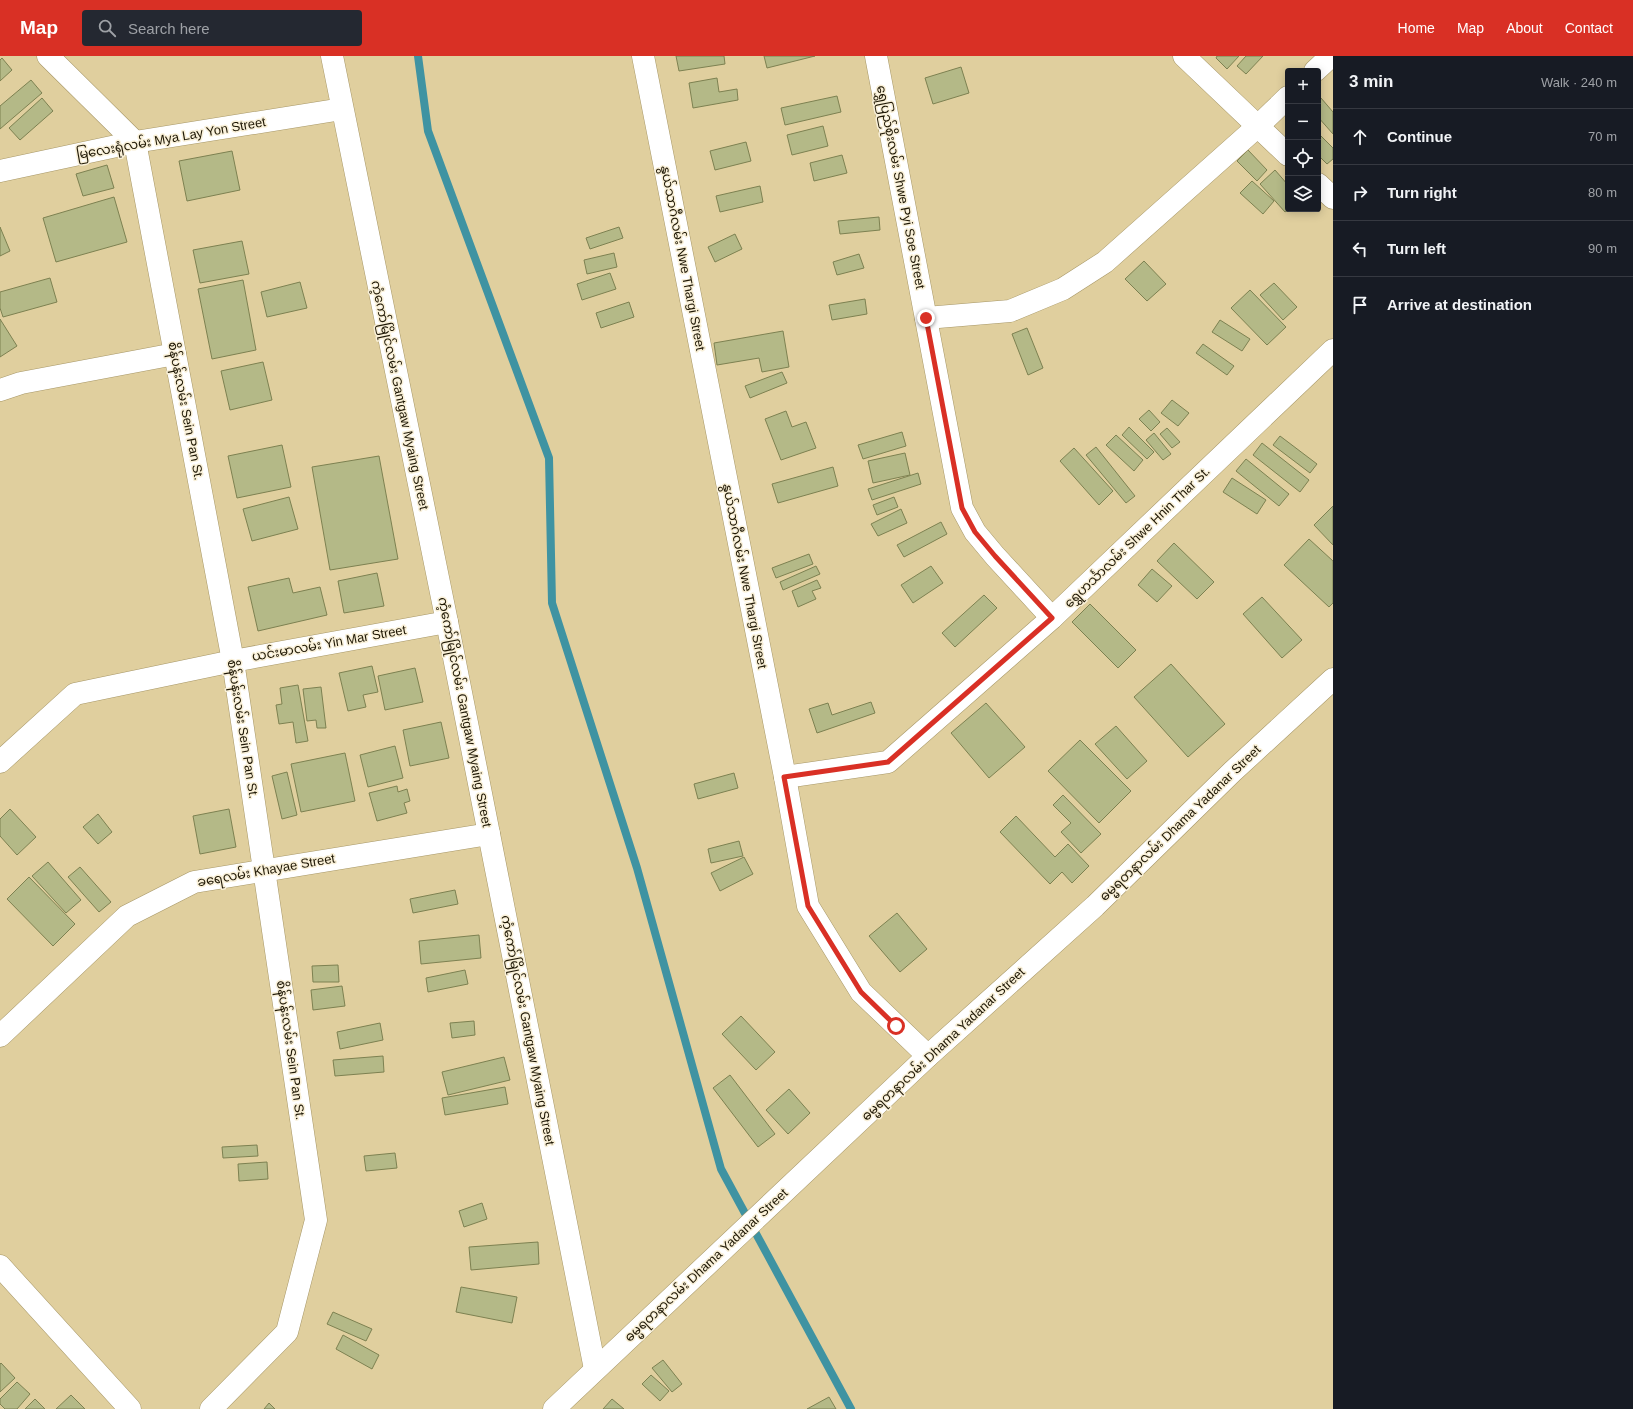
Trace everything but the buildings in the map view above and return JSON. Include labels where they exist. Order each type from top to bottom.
[{"type":"street","points":[[48,56],[135,142]]},
{"type":"street","name":"ကံ့ကော်မြိုင်လမ်း Gantgaw Myaing Street","points":[[332,56],[596,1369]]},
{"type":"street","name":"နွယ်သာဂီလမ်း Nwe Thargi Street","points":[[644,56],[808,906],[861,992],[928,1056]]},
{"type":"street","name":"ရွှေပြည်စိုးလမ်း Shwe Pyi Soe Street","points":[[876,56],[962,508],[980,538],[1052,618]]},
{"type":"street","points":[[1184,56],[1285,152]]},
{"type":"street","points":[[1318,68],[1331,56]]},
{"type":"street","points":[[926,318],[1010,311],[1063,289],[1105,262],[1258,126],[1285,100]]},
{"type":"street","name":"မြလေးရုံလမ်း Mya Lay Yon Street","points":[[0,171],[135,142],[342,109]]},
{"type":"street","name":"စိန်ပန်းလမ်း Sein Pan St.","points":[[135,142],[233,661],[316,1220],[287,1332],[212,1409]]},
{"type":"street","points":[[1321,187],[1333,198]]},
{"type":"street","name":"ရွှေဟင်္သာလမ်း Shwe Hnin Thar St.","points":[[784,777],[888,762],[1052,618],[1333,350]]},
{"type":"street","points":[[0,390],[21,383],[175,354]]},
{"type":"street","name":"ယင်းမာလမ်း Yin Mar Street","points":[[0,762],[75,694],[233,661],[447,622]]},
{"type":"street","name":"ဓမ္မရတနာလမ်း Dhama Yadanar Street","points":[[554,1409],[928,1056],[1095,906],[1232,772],[1333,679]]},
{"type":"street","name":"ခရေလမ်း Khayae Street","points":[[0,1036],[127,916],[194,882],[489,834]]},
{"type":"street","points":[[0,1266],[130,1409]]},
{"type":"waterway","points":[[418,56],[428,131],[549,458],[552,603],[637,868],[721,1169],[851,1409]]},
{"type":"route","points":[[896,1026],[861,992],[808,906],[784,777],[888,762],[1052,618],[975,532],[962,508],[926,318]]}]
